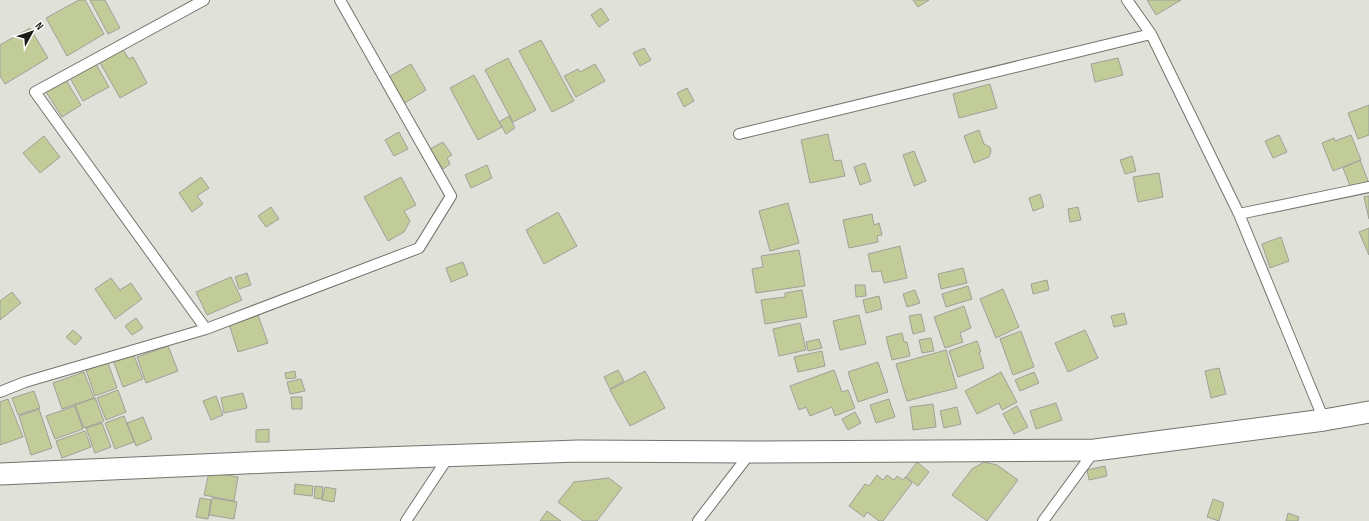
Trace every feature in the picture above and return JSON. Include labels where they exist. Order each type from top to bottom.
[{"type":"street","points":[[0,474],[268,462],[578,451],[751,452],[1095,450],[1324,420],[1369,412]]},
{"type":"lane","points":[[204,0],[35,92],[206,329]]},
{"type":"lane","points":[[0,392],[25,382],[206,329],[419,248],[451,196],[340,0]]},
{"type":"lane","points":[[1127,0],[1151,34],[1239,214],[1324,420]]},
{"type":"lane","points":[[739,134],[1151,34]]},
{"type":"lane","points":[[1239,214],[1369,187]]},
{"type":"lane","points":[[1043,521],[1095,450]]},
{"type":"lane","points":[[698,521],[751,452]]},
{"type":"lane","points":[[406,521],[448,456]]},
{"type":"building","points":[[79,0],[85,0],[104,34],[67,56],[46,18]]},
{"type":"building","points":[[90,0],[105,0],[120,28],[108,34]]},
{"type":"building","points":[[913,0],[929,0],[918,7]]},
{"type":"building","points":[[1147,0],[1181,0],[1156,15]]},
{"type":"building","points":[[601,8],[609,20],[599,27],[591,15]]},
{"type":"building","points":[[30,28],[48,58],[5,84],[0,76],[0,45]]},
{"type":"building","points":[[541,40],[574,101],[552,112],[519,51]]},
{"type":"building","points":[[122,48],[129,59],[133,57],[147,83],[120,98],[99,61]]},
{"type":"building","points":[[644,48],[651,60],[640,66],[633,53]]},
{"type":"building","points":[[508,58],[536,110],[513,122],[485,70]]},
{"type":"building","points":[[1118,58],[1123,75],[1095,82],[1091,64]]},
{"type":"building","points":[[96,64],[109,87],[83,101],[70,78]]},
{"type":"building","points":[[411,64],[426,90],[403,104],[387,78]]},
{"type":"building","points":[[595,64],[605,81],[576,97],[564,76],[578,69],[580,72]]},
{"type":"building","points":[[474,75],[502,127],[478,140],[450,88]]},
{"type":"building","points":[[66,80],[81,105],[62,117],[46,92]]},
{"type":"building","points":[[990,84],[997,108],[959,118],[953,94]]},
{"type":"building","points":[[687,88],[694,101],[684,107],[677,93]]},
{"type":"building","points":[[1369,105],[1369,135],[1358,139],[1348,113]]},
{"type":"building","points":[[509,116],[515,128],[506,134],[499,122]]},
{"type":"building","points":[[979,130],[984,144],[990,147],[991,151],[989,157],[974,163],[964,136]]},
{"type":"building","points":[[399,132],[408,149],[394,156],[385,140]]},
{"type":"building","points":[[828,134],[834,161],[841,160],[845,176],[810,183],[801,140]]},
{"type":"building","points":[[1279,135],[1287,152],[1273,158],[1265,141]]},
{"type":"building","points":[[1351,135],[1361,160],[1333,171],[1322,143],[1334,138],[1335,141]]},
{"type":"building","points":[[44,136],[60,157],[40,173],[23,153]]},
{"type":"building","points":[[443,142],[452,155],[447,158],[450,164],[443,169],[430,149]]},
{"type":"building","points":[[914,151],[926,181],[914,186],[903,155]]},
{"type":"building","points":[[1132,156],[1136,171],[1125,174],[1120,160]]},
{"type":"building","points":[[1360,160],[1368,181],[1351,188],[1343,168]]},
{"type":"building","points":[[865,163],[871,181],[860,185],[854,167]]},
{"type":"building","points":[[487,165],[492,178],[471,188],[465,175]]},
{"type":"building","points":[[1159,173],[1163,197],[1138,202],[1133,177]]},
{"type":"building","points":[[201,177],[209,188],[197,196],[203,204],[192,212],[179,193]]},
{"type":"building","points":[[401,177],[416,205],[404,211],[410,221],[404,232],[388,241],[364,197]]},
{"type":"building","points":[[1040,194],[1044,207],[1033,211],[1029,198]]},
{"type":"building","points":[[1369,196],[1369,219],[1364,197]]},
{"type":"building","points":[[788,203],[799,243],[770,251],[759,211]]},
{"type":"building","points":[[271,207],[279,219],[266,227],[258,216]]},
{"type":"building","points":[[1078,207],[1081,220],[1070,222],[1068,209]]},
{"type":"building","points":[[558,212],[577,246],[544,264],[526,230]]},
{"type":"building","points":[[872,214],[874,225],[879,223],[882,235],[877,236],[878,242],[849,248],[843,220]]},
{"type":"building","points":[[1369,228],[1369,255],[1359,232]]},
{"type":"building","points":[[1281,237],[1289,261],[1270,268],[1262,244]]},
{"type":"building","points":[[900,246],[907,278],[884,283],[881,271],[872,272],[868,254]]},
{"type":"building","points":[[799,250],[805,286],[756,293],[752,269],[763,267],[761,256]]},
{"type":"building","points":[[463,262],[468,275],[451,282],[446,268]]},
{"type":"building","points":[[963,268],[967,283],[941,289],[938,274]]},
{"type":"building","points":[[247,273],[251,285],[239,289],[235,277]]},
{"type":"building","points":[[231,277],[242,300],[207,315],[196,292]]},
{"type":"building","points":[[111,278],[120,290],[131,283],[142,299],[115,319],[95,289]]},
{"type":"building","points":[[1047,280],[1049,290],[1033,294],[1031,284]]},
{"type":"building","points":[[855,285],[865,285],[866,296],[856,297]]},
{"type":"building","points":[[968,286],[972,299],[946,307],[942,294]]},
{"type":"building","points":[[1003,289],[1019,327],[996,338],[980,299]]},
{"type":"building","points":[[802,290],[807,317],[765,324],[761,300],[785,297],[785,293]]},
{"type":"building","points":[[915,290],[920,303],[907,307],[903,294]]},
{"type":"building","points":[[12,292],[21,303],[0,320],[0,301]]},
{"type":"building","points":[[879,296],[882,309],[866,313],[863,300]]},
{"type":"building","points":[[964,306],[971,328],[960,333],[963,342],[945,348],[934,317]]},
{"type":"building","points":[[1124,313],[1127,324],[1114,327],[1111,316]]},
{"type":"building","points":[[921,314],[925,331],[913,334],[909,316]]},
{"type":"building","points":[[258,315],[268,343],[238,352],[229,324]]},
{"type":"building","points":[[859,315],[866,344],[840,350],[833,321]]},
{"type":"building","points":[[136,318],[143,328],[132,335],[125,326]]},
{"type":"building","points":[[800,323],[806,350],[779,356],[773,329]]},
{"type":"building","points":[[73,330],[82,338],[75,345],[66,337]]},
{"type":"building","points":[[1085,330],[1098,358],[1068,372],[1055,343]]},
{"type":"building","points":[[1021,331],[1034,367],[1013,375],[1000,339]]},
{"type":"building","points":[[902,333],[904,342],[907,342],[910,356],[892,360],[886,337]]},
{"type":"building","points":[[931,338],[934,351],[922,353],[919,340]]},
{"type":"building","points":[[819,339],[822,348],[808,351],[806,342]]},
{"type":"building","points":[[977,341],[984,368],[958,377],[949,351]]},
{"type":"building","points":[[168,346],[178,371],[146,383],[137,357]]},
{"type":"building","points":[[946,350],[957,388],[907,401],[896,364]]},
{"type":"building","points":[[822,351],[825,366],[798,372],[794,357]]},
{"type":"building","points":[[133,353],[143,379],[123,387],[113,360]]},
{"type":"building","points":[[878,362],[888,392],[858,402],[848,372]]},
{"type":"building","points":[[108,363],[117,388],[95,396],[86,370]]},
{"type":"building","points":[[1219,368],[1226,394],[1211,398],[1205,371]]},
{"type":"building","points":[[618,370],[624,381],[610,389],[604,377]]},
{"type":"building","points":[[834,370],[842,392],[848,390],[855,408],[835,416],[832,407],[810,416],[806,407],[799,410],[790,386]]},
{"type":"building","points":[[295,371],[296,378],[286,379],[285,373]]},
{"type":"building","points":[[645,371],[665,408],[630,426],[610,390]]},
{"type":"building","points":[[84,372],[94,398],[62,409],[53,383]]},
{"type":"building","points":[[1001,372],[1017,402],[1002,410],[999,403],[977,414],[965,391]]},
{"type":"building","points":[[1034,372],[1039,383],[1020,391],[1015,380]]},
{"type":"building","points":[[301,379],[305,391],[290,394],[287,382]]},
{"type":"building","points":[[118,390],[126,412],[106,420],[97,398]]},
{"type":"building","points":[[34,391],[40,408],[18,415],[12,398]]},
{"type":"building","points":[[243,393],[247,408],[224,413],[221,398]]},
{"type":"building","points":[[216,396],[223,415],[211,420],[203,401]]},
{"type":"building","points":[[291,397],[302,397],[302,409],[292,409]]},
{"type":"building","points":[[95,398],[104,421],[84,428],[75,405]]},
{"type":"building","points":[[8,399],[23,437],[0,445],[0,402]]},
{"type":"building","points":[[889,399],[895,417],[876,423],[870,405]]},
{"type":"building","points":[[1056,403],[1062,420],[1036,429],[1030,411]]},
{"type":"building","points":[[933,404],[936,427],[913,430],[910,407]]},
{"type":"building","points":[[75,406],[83,429],[55,439],[46,416]]},
{"type":"building","points":[[1017,406],[1028,427],[1014,434],[1003,414]]},
{"type":"building","points":[[957,407],[961,424],[944,428],[940,411]]},
{"type":"building","points":[[39,409],[52,448],[31,455],[19,416]]},
{"type":"building","points":[[855,412],[861,423],[848,430],[842,419]]},
{"type":"building","points":[[124,416],[134,442],[115,449],[105,423]]},
{"type":"building","points":[[143,417],[152,439],[136,446],[127,423]]},
{"type":"building","points":[[102,423],[111,447],[95,453],[86,428]]},
{"type":"building","points":[[269,429],[269,442],[256,442],[256,430]]},
{"type":"building","points":[[85,431],[91,447],[62,458],[56,441]]},
{"type":"building","points":[[917,462],[929,472],[918,486],[906,477]]},
{"type":"building","points":[[984,462],[997,465],[1018,480],[987,521],[952,495],[972,469]]},
{"type":"building","points":[[1105,466],[1107,476],[1089,480],[1087,470]]},
{"type":"building","points":[[209,472],[238,477],[234,501],[204,495]]},
{"type":"building","points":[[877,475],[883,480],[887,475],[894,480],[897,476],[903,480],[905,477],[912,483],[883,521],[879,521],[867,512],[864,517],[849,506],[865,484],[869,486]]},
{"type":"building","points":[[609,478],[622,488],[597,521],[583,521],[558,502],[574,482]]},
{"type":"building","points":[[295,484],[313,486],[312,496],[294,494]]},
{"type":"building","points":[[315,486],[323,487],[322,499],[314,498]]},
{"type":"building","points":[[325,487],[336,489],[334,502],[322,500]]},
{"type":"building","points":[[200,498],[211,500],[208,519],[196,517]]},
{"type":"building","points":[[212,498],[237,502],[234,519],[209,515]]},
{"type":"building","points":[[1213,499],[1224,503],[1219,521],[1207,517]]},
{"type":"building","points":[[547,511],[561,521],[540,521]]},
{"type":"building","points":[[1288,513],[1299,517],[1298,521],[1286,521]]}]
